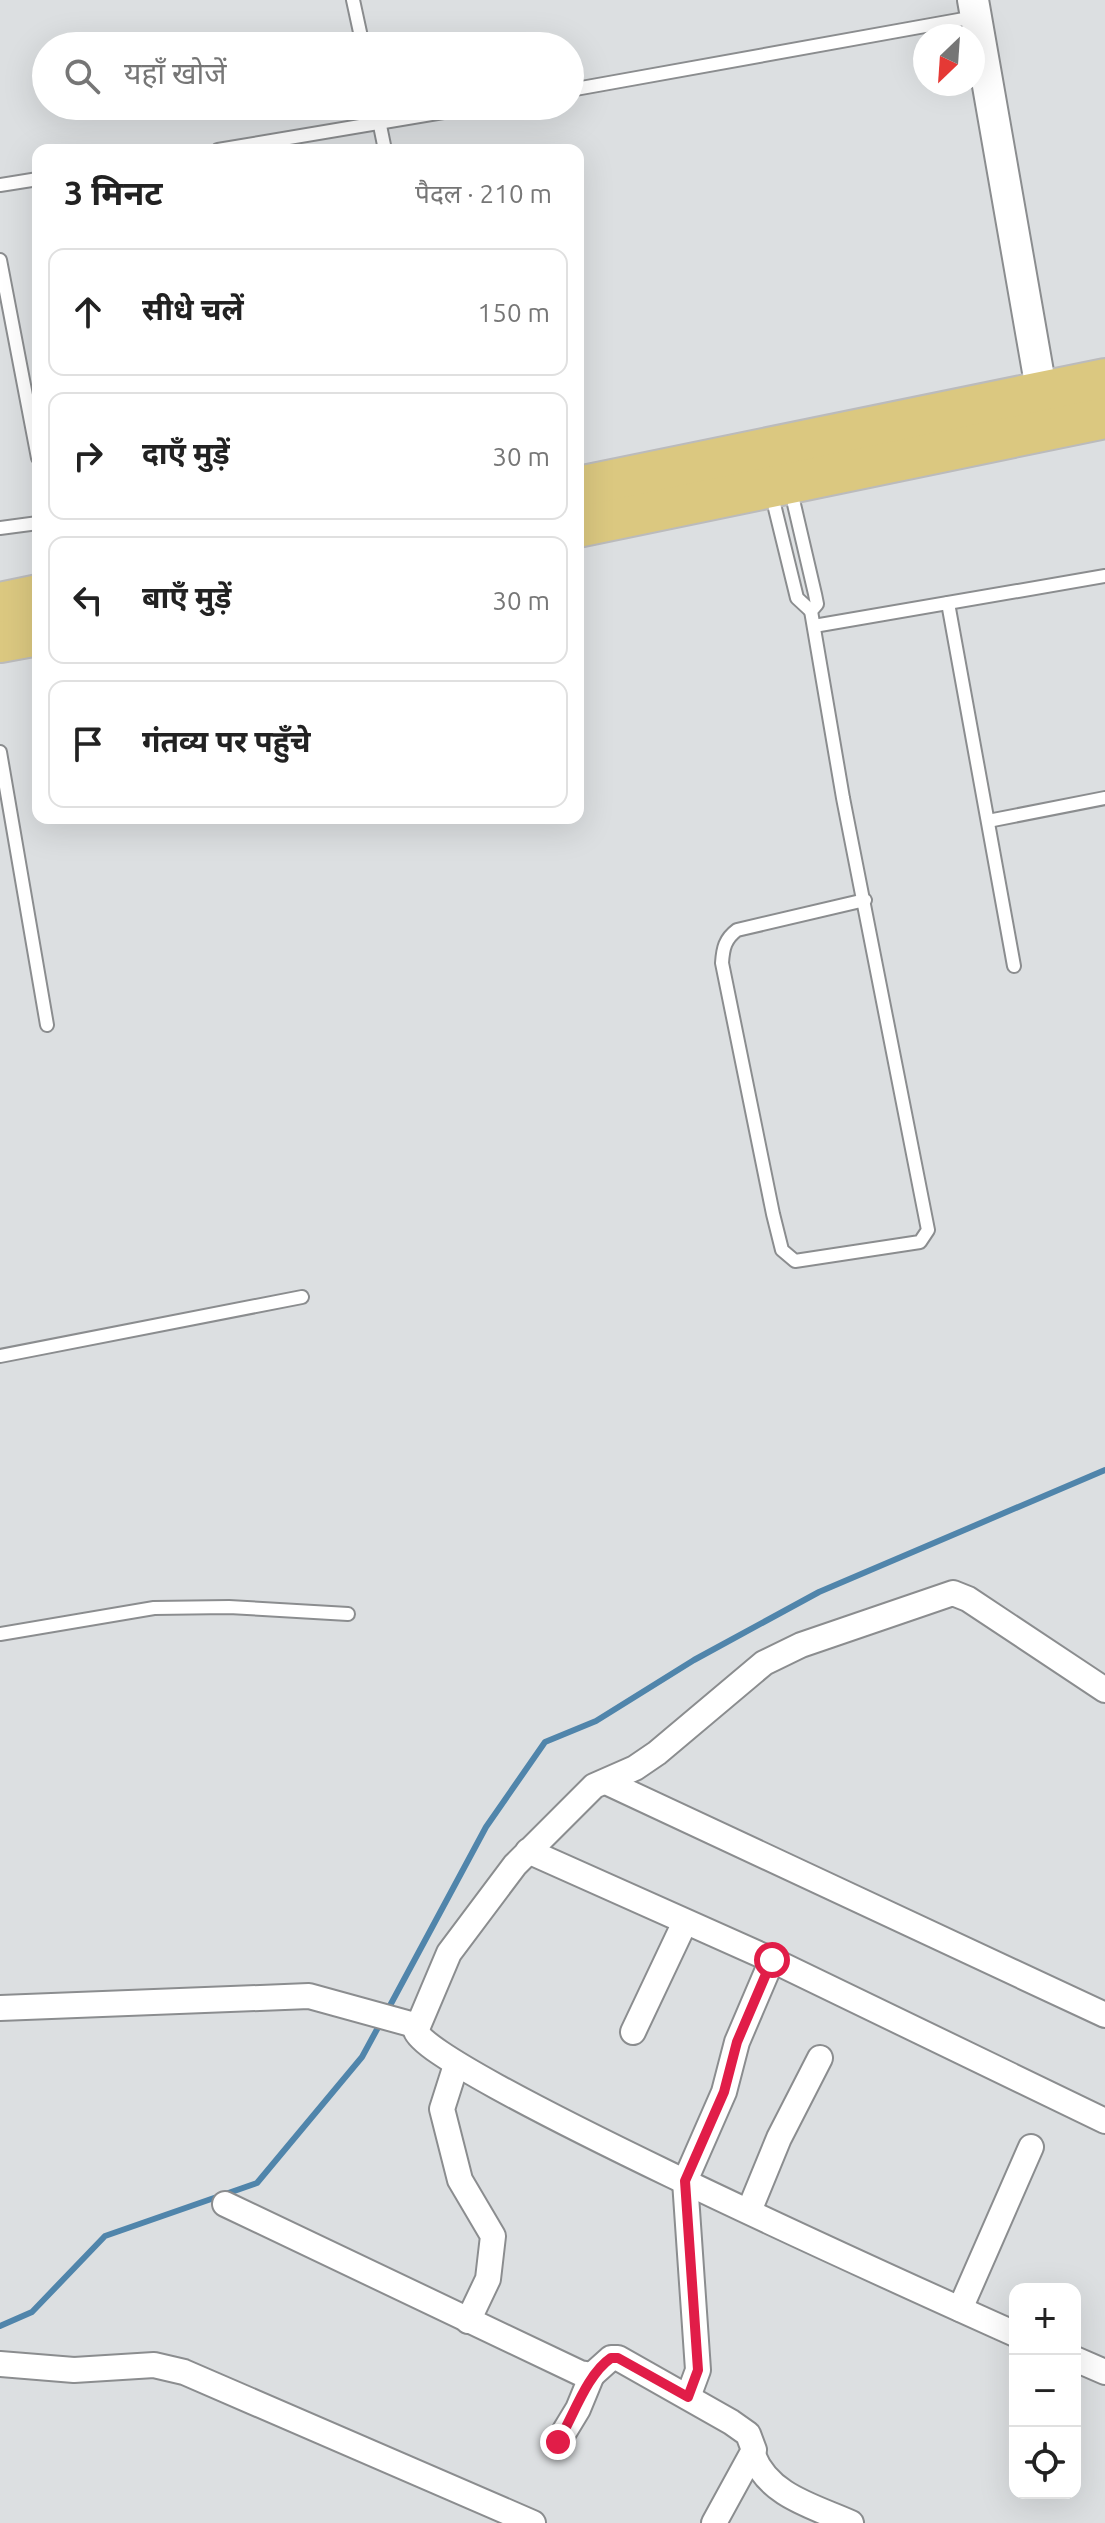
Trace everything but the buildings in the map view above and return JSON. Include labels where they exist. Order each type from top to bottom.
[{"type":"highway","points":[[584,526],[780,486],[1045,413],[1105,379]]},
{"type":"highway","points":[[584,486],[1045,413],[1105,418]]},
{"type":"highway","points":[[0,603],[32,596]]},
{"type":"highway","points":[[0,642],[32,636]]},
{"type":"street","points":[[974,9],[1045,413]]},
{"type":"street","points":[[398,2019],[528,1851],[594,1786],[657,1753],[764,1663],[801,1645],[953,1593],[968,1599],[1105,1690]]},
{"type":"street","points":[[606,1782],[1105,2015]]},
{"type":"street","points":[[528,1851],[772,1960],[1105,2121]]},
{"type":"street","points":[[633,2032],[685,1922]]},
{"type":"street","points":[[688,2397],[698,2370],[685,2181],[724,2092],[737,2042],[772,1960]]},
{"type":"street","points":[[0,2008],[309,1996],[398,2019],[419,2039],[456,2065],[685,2181],[1009,2331]]},
{"type":"street","points":[[749,2211],[779,2138],[820,2058]]},
{"type":"street","points":[[456,2065],[442,2109],[460,2180],[493,2236],[488,2279],[468,2321]]},
{"type":"street","points":[[960,2309],[1031,2147]]},
{"type":"street","points":[[225,2204],[468,2321],[580,2373],[592,2375]]},
{"type":"street","points":[[558,2442],[578,2409],[592,2375],[611,2358],[618,2358],[748,2434],[754,2445],[753,2455],[714,2523]]},
{"type":"street","points":[[1081,2362],[1105,2372]]},
{"type":"street","points":[[0,2364],[74,2370],[154,2365],[184,2372],[533,2523]]},
{"type":"street","points":[[753,2455],[766,2480],[779,2490],[851,2523]]},
{"type":"lane","points":[[353,0],[360,32]]},
{"type":"lane","points":[[584,87],[974,9]]},
{"type":"lane","points":[[379,120],[384,144]]},
{"type":"lane","points":[[255,144],[402,120]]},
{"type":"lane","points":[[0,185],[32,180]]},
{"type":"lane","points":[[0,260],[32,427]]},
{"type":"lane","points":[[780,486],[815,594],[817,604],[811,611]]},
{"type":"lane","points":[[780,486],[797,598],[811,611],[814,626],[928,1235],[920,1242],[795,1261],[782,1250],[773,1214],[722,963],[723,949],[728,937],[737,930],[865,900]]},
{"type":"lane","points":[[0,528],[32,524]]},
{"type":"lane","points":[[814,626],[1105,576]]},
{"type":"lane","points":[[948,603],[1014,966]]},
{"type":"lane","points":[[0,752],[47,1025]]},
{"type":"lane","points":[[988,821],[1105,798]]},
{"type":"lane","points":[[0,1356],[302,1297]]},
{"type":"lane","points":[[0,1634],[154,1608],[229,1607],[348,1614]]},
{"type":"waterway","points":[[386,2013],[486,1827],[545,1742],[596,1721],[694,1660],[819,1592],[1105,1470]]},
{"type":"waterway","points":[[0,2326],[32,2312],[105,2236],[257,2183],[362,2057],[381,2022]]},
{"type":"route","points":[[558,2442],[578,2409],[592,2375],[611,2358],[618,2358],[688,2397],[698,2370],[685,2181],[724,2092],[737,2042],[772,1960]]}]
